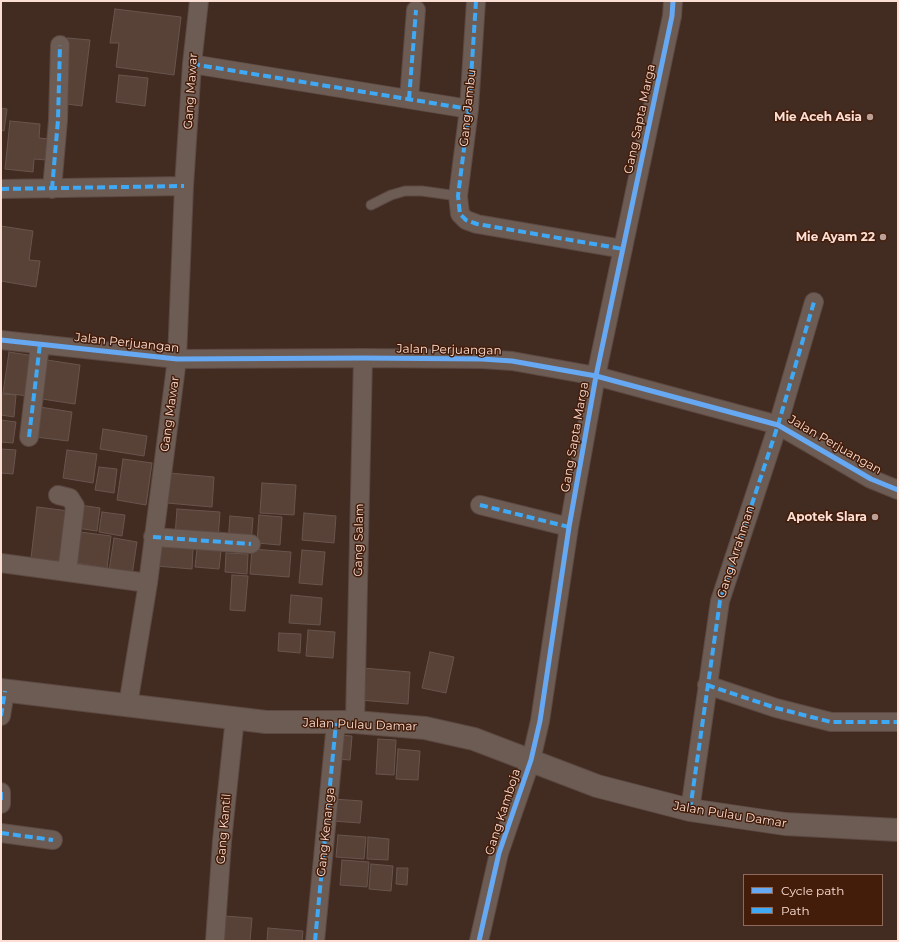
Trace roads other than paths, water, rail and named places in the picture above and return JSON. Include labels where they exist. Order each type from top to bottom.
[{"type":"street","name":"Gang Mawar","points":[[128,705],[148,583],[177,359],[184,186],[192,64],[200,1]]},
{"type":"street","name":"Gang Jambu","points":[[459,205],[469,109],[476,1]]},
{"type":"street","name":"Gang Sapta Marga","points":[[531,760],[540,721],[569,527],[596,376],[672,16],[672,1]]},
{"type":"street","points":[[409,99],[416,10]]},
{"type":"street","points":[[52,190],[58,120],[60,45]]},
{"type":"street","points":[[192,64],[469,109]]},
{"type":"street","points":[[1,189],[52,190],[184,186]]},
{"type":"street","points":[[459,205],[466,220],[477,224],[623,249]]},
{"type":"street","name":"Gang Arrahman","points":[[690,810],[720,600],[778,425],[814,302]]},
{"type":"street","name":"Jalan Perjuangan","points":[[1,340],[177,359],[363,358],[504,361],[596,376],[778,425],[870,479],[898,490]]},
{"type":"street","points":[[29,437],[40,344]]},
{"type":"street","name":"Gang Salam","points":[[346,723],[363,358]]},
{"type":"street","points":[[58,495],[70,498],[75,506],[67,572]]},
{"type":"street","points":[[480,505],[569,527]]},
{"type":"street","points":[[153,537],[251,544]]},
{"type":"street","points":[[1,563],[148,583]]},
{"type":"street","points":[[707,685],[776,708],[831,722],[898,722]]},
{"type":"street","points":[[1,716],[3,690]]},
{"type":"street","name":"Jalan Pulau Damar","points":[[3,690],[266,722],[346,723],[424,728],[474,738],[597,786],[690,810],[785,824],[898,830]]},
{"type":"street","name":"Gang Kantil","points":[[215,941],[222,841],[235,718]]},
{"type":"street","name":"Gang Kenanga","points":[[315,941],[346,723]]},
{"type":"street","name":"Gang Kamboja","points":[[479,941],[499,853],[531,760]]},
{"type":"street","points":[[1,792],[1,804]]},
{"type":"street","points":[[1,833],[52,840]]},
{"type":"lane","points":[[371,205],[391,195],[405,191],[422,190],[459,205]]},
{"type":"place","name":"Mie Aceh Asia","points":[[870,117]]},
{"type":"place","name":"Mie Ayam 22","points":[[883,237]]},
{"type":"place","name":"Apotek Slara","points":[[875,517]]}]
